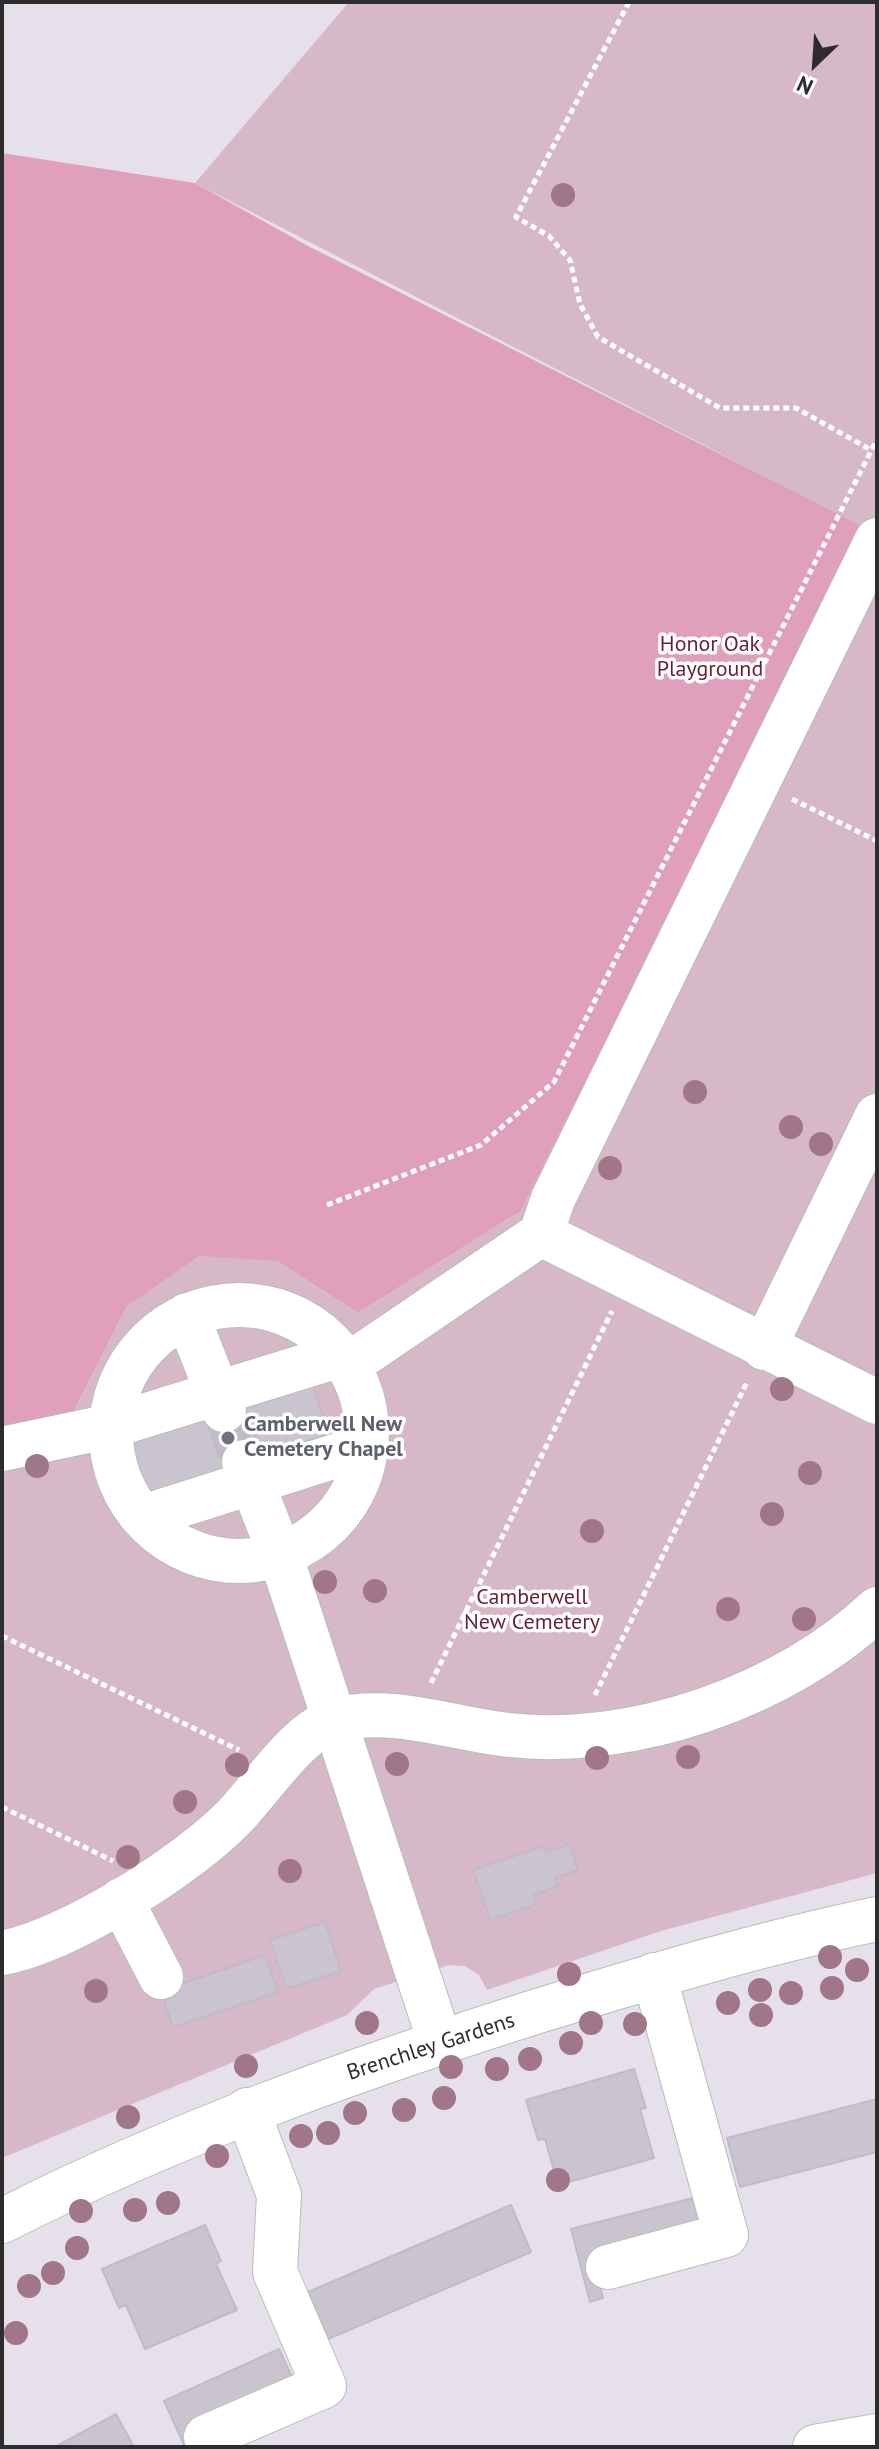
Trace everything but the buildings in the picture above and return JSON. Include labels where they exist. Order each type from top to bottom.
[{"type":"street","points":[[2,1449],[221,1402],[344,1360],[541,1234],[553,1199],[877,540]]},
{"type":"street","points":[[764,1348],[877,1116]]},
{"type":"street","points":[[541,1234],[877,1402]]},
{"type":"street","points":[[254,1305],[287,1314],[317,1331],[344,1360],[360,1390],[367,1418],[367,1446],[358,1482],[340,1513],[313,1538],[280,1554],[243,1561],[206,1557],[171,1541],[143,1517],[124,1490],[114,1459],[111,1426],[118,1392],[134,1360],[157,1334],[187,1315],[220,1306],[254,1305]]},
{"type":"street","points":[[187,1315],[221,1402]]},
{"type":"street","points":[[143,1517],[248,1472],[367,1446]]},
{"type":"street","points":[[248,1472],[280,1554],[440,2042]]},
{"type":"street","points":[[2,1953],[79,1923],[136,1890],[233,1818],[302,1741],[332,1720],[374,1715],[512,1736],[575,1735],[661,1722],[730,1703],[794,1670],[858,1627],[877,1609]]},
{"type":"street","points":[[136,1890],[161,1977]]},
{"type":"street","name":"Brenchley Gardens","points":[[2,2221],[247,2110],[440,2042],[654,1975],[877,1919]]},
{"type":"street","points":[[608,2267],[726,2235],[654,1975]]},
{"type":"street","points":[[206,2437],[324,2386],[275,2272],[279,2195],[247,2110]]},
{"type":"street","points":[[815,2447],[877,2436]]},
{"type":"path","points":[[629,2],[516,217],[549,236],[570,260],[580,304],[598,337],[720,408],[796,408],[871,450]]},
{"type":"path","points":[[327,1205],[481,1145],[554,1082],[877,439]]},
{"type":"path","points":[[758,782],[877,841]]},
{"type":"path","points":[[413,1720],[628,1278]]},
{"type":"path","points":[[575,1735],[764,1348]]},
{"type":"path","points":[[2,1636],[278,1768]]},
{"type":"path","points":[[2,1807],[136,1890]]},
{"type":"green space","name":"Camberwell New Cemetery","points":[[349,2],[877,2],[877,1873],[661,1931],[487,1990],[479,1975],[465,1966],[449,1965],[374,1989],[347,2015],[2,2158],[2,1431],[73,1413],[127,1306],[199,1256],[277,1261],[358,1313],[521,1211],[863,527],[195,183]]},
{"type":"green space","name":"Honor Oak Playground","points":[[2,153],[195,183],[308,246],[863,526],[521,1211],[358,1313],[277,1261],[127,1306],[73,1413],[2,1431]]},
{"type":"tunnel","points":[[224,1410],[244,1462]]},
{"type":"place","name":"Camberwell New Cemetery Chapel","points":[[228,1438]]}]
